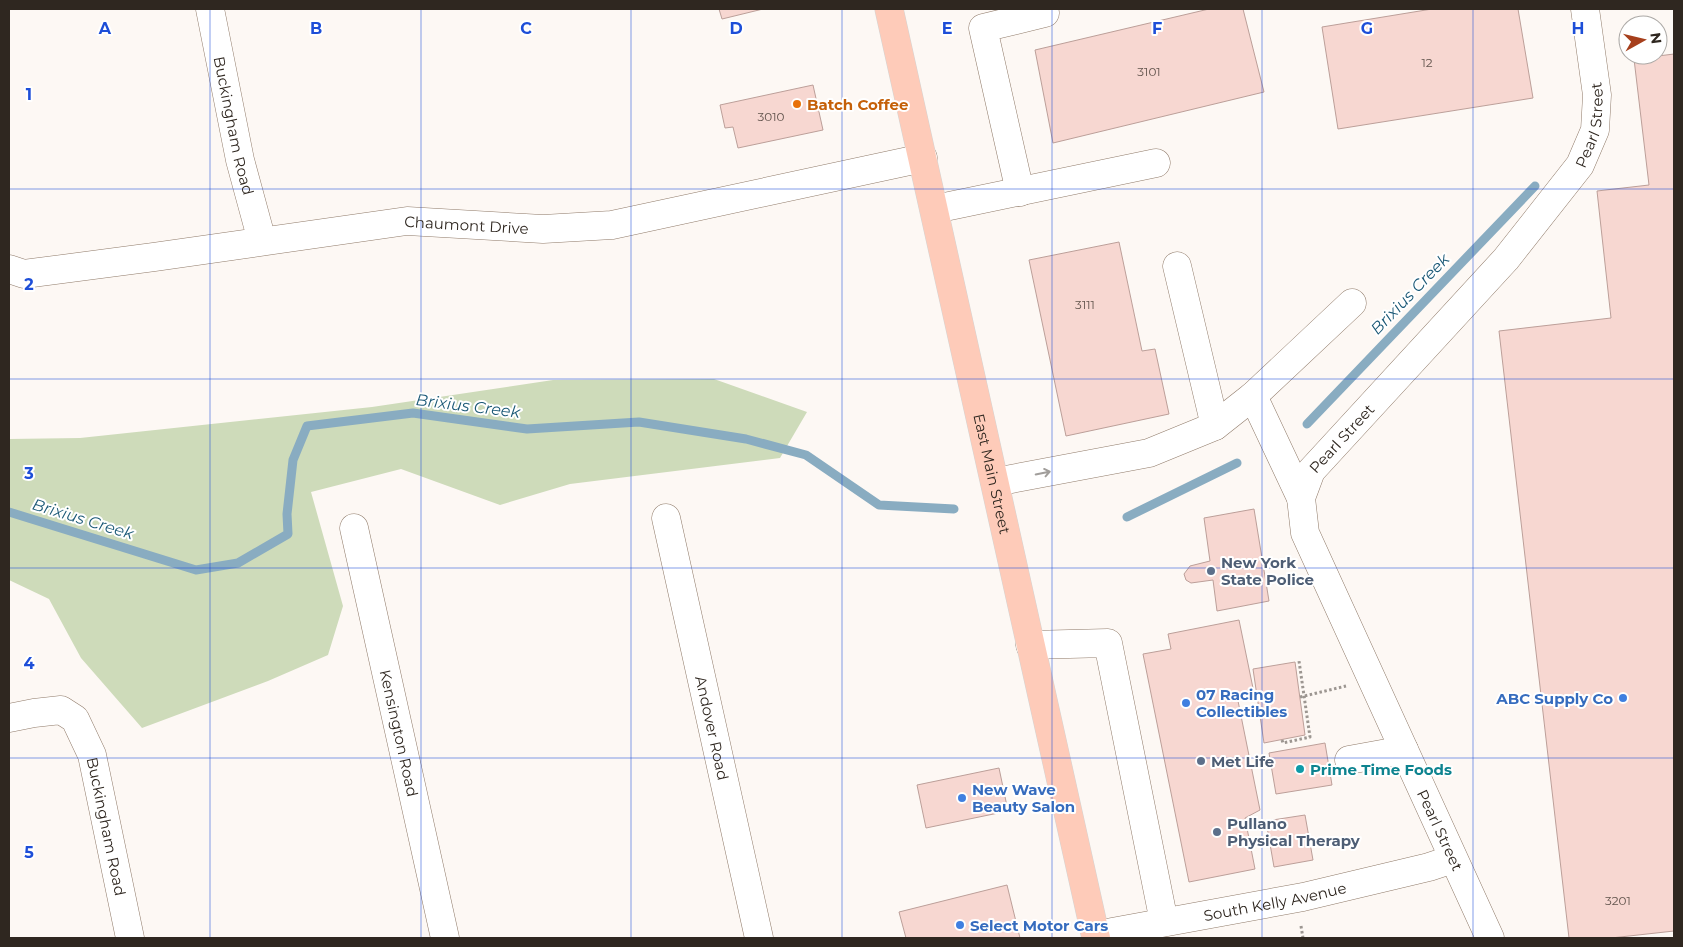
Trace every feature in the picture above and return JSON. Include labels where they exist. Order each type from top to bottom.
[{"type":"main road","name":"East Main Street","points":[[889,9],[1096,936]]},
{"type":"street","name":"Buckingham Road","points":[[210,9],[240,160],[262,241]]},
{"type":"street","points":[[1020,192],[983,28],[1045,13],[1044,9]]},
{"type":"street","name":"Pearl Street","points":[[1490,938],[1305,533],[1301,498],[1311,471],[1506,259],[1580,166],[1595,130],[1597,95],[1585,9]]},
{"type":"street","name":"Chaumont Drive","points":[[9,270],[24,274],[407,221],[543,229],[612,225],[923,158]]},
{"type":"street","points":[[935,209],[1156,164]]},
{"type":"street","points":[[1177,266],[1215,426]]},
{"type":"street","points":[[995,482],[1149,453],[1215,426],[1253,396],[1352,303]]},
{"type":"street","points":[[1253,396],[1301,498]]},
{"type":"street","name":"Andover Road","points":[[666,518],[759,938]]},
{"type":"street","name":"Kensington Road","points":[[354,528],[445,938]]},
{"type":"street","points":[[1030,644],[1108,643],[1164,922]]},
{"type":"street","name":"Buckingham Road","points":[[9,718],[61,710],[74,719],[92,755],[130,938]]},
{"type":"street","points":[[1349,760],[1404,750]]},
{"type":"street","name":"South Kelly Avenue","points":[[1096,936],[1304,897],[1429,867],[1453,859]]},
{"type":"path","points":[[1282,740],[1283,743],[1310,737],[1302,697],[1300,661]]},
{"type":"path","points":[[1302,697],[1372,680]]},
{"type":"green space","points":[[714,379],[807,412],[780,458],[570,484],[500,505],[401,469],[311,492],[343,606],[328,655],[268,681],[142,728],[81,658],[49,599],[9,580],[9,439],[80,438],[372,407],[553,380]]},
{"type":"building","points":[[719,9],[763,9],[722,19]]},
{"type":"building","points":[[1209,9],[1243,9],[1264,92],[1053,143],[1035,50]]},
{"type":"building","points":[[1432,9],[1518,9],[1533,98],[1338,129],[1322,27]]},
{"type":"building","points":[[1674,54],[1674,931],[1611,938],[1569,938],[1499,331],[1611,318],[1597,191],[1649,185],[1635,65],[1668,65],[1668,55]]},
{"type":"building","points":[[813,85],[823,130],[738,148],[733,127],[725,128],[720,105]]},
{"type":"building","points":[[1119,242],[1142,351],[1155,349],[1169,414],[1066,436],[1029,260]]},
{"type":"building","points":[[1254,509],[1269,601],[1217,611],[1213,580],[1191,583],[1186,580],[1184,574],[1190,566],[1210,561],[1204,518]]},
{"type":"building","points":[[1239,620],[1254,693],[1237,696],[1260,810],[1245,818],[1255,869],[1189,882],[1143,654],[1171,649],[1168,634]]},
{"type":"building","points":[[1295,662],[1305,735],[1264,743],[1253,669]]},
{"type":"building","name":"Prime Time Foods","points":[[1325,743],[1332,785],[1276,794],[1269,753]]},
{"type":"building","name":"New Wave Beauty Salon","points":[[999,768],[1008,811],[926,828],[917,785]]},
{"type":"building","points":[[1305,815],[1313,860],[1274,867],[1266,821]]},
{"type":"building","name":"Select Motor Cars","points":[[1007,885],[1020,938],[906,938],[899,912]]},
{"type":"waterway","name":"Brixius Creek","points":[[1307,424],[1535,186]]},
{"type":"waterway","name":"Brixius Creek","points":[[9,512],[196,570],[238,563],[288,534],[287,514],[293,460],[307,426],[413,413],[527,429],[639,422],[746,439],[806,455],[879,505],[954,509]]},
{"type":"waterway","name":"Brixius Creek","points":[[1127,517],[1237,463]]},
{"type":"place","name":"Batch Coffee","points":[[797,104]]},
{"type":"place","name":"New York State Police","points":[[1211,571]]},
{"type":"place","name":"ABC Supply Co","points":[[1623,698]]},
{"type":"place","name":"07 Racing Collectibles","points":[[1186,703]]},
{"type":"place","name":"Met Life","points":[[1201,761]]},
{"type":"place","name":"Prime Time Foods","points":[[1300,769]]},
{"type":"place","name":"New Wave Beauty Salon","points":[[962,798]]},
{"type":"place","name":"Pullano Physical Therapy","points":[[1217,832]]},
{"type":"place","name":"Select Motor Cars","points":[[960,925]]}]
